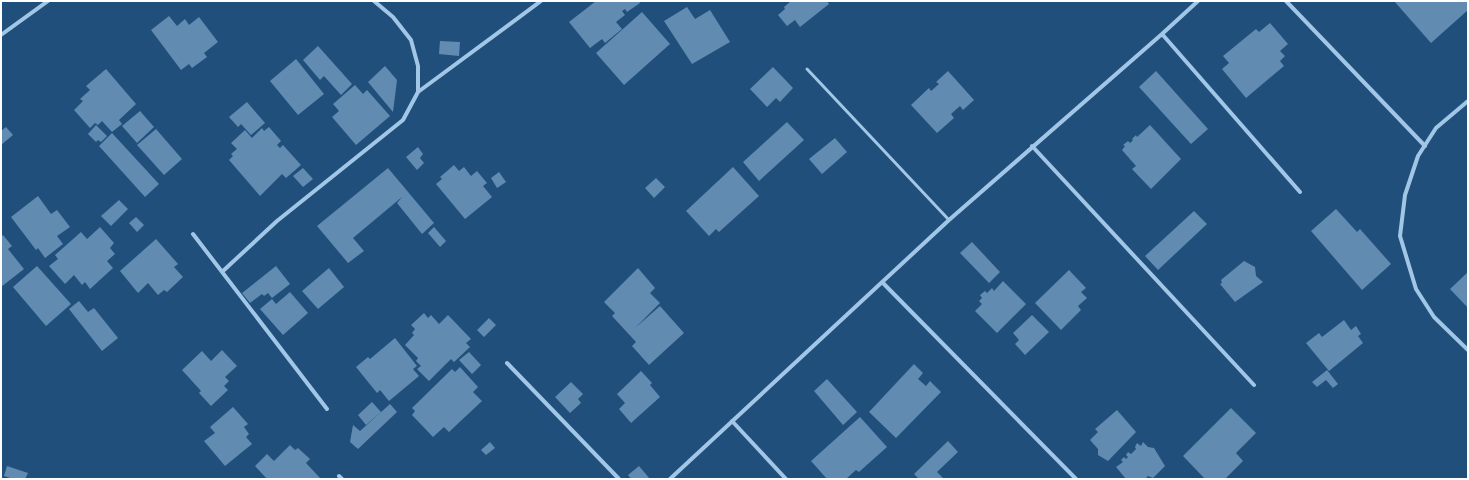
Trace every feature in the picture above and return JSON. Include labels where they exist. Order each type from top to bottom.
[{"type":"street","points":[[1,35],[48,1]]},
{"type":"street","points":[[374,1],[394,18],[411,40],[418,66],[418,92]]},
{"type":"street","points":[[223,271],[277,221],[402,120],[418,92],[541,1]]},
{"type":"street","points":[[670,479],[948,220],[1198,1]]},
{"type":"street","points":[[1286,1],[1425,146]]},
{"type":"street","points":[[1162,34],[1300,192]]},
{"type":"street","points":[[1468,101],[1436,128],[1418,156],[1405,195],[1400,236],[1416,289],[1434,317],[1468,350]]},
{"type":"street","points":[[1032,146],[1254,385]]},
{"type":"street","points":[[193,234],[223,271],[327,409]]},
{"type":"street","points":[[882,282],[1076,479]]},
{"type":"street","points":[[507,363],[619,479]]},
{"type":"street","points":[[732,421],[786,479]]},
{"type":"lane","points":[[807,68],[948,220]]},
{"type":"building","points":[[596,1],[639,1],[640,3],[627,12],[625,9],[622,11],[625,15],[616,22],[622,29],[605,43],[602,39],[590,48],[569,22]]},
{"type":"building","points":[[791,1],[827,1],[829,4],[800,27],[795,20],[787,26],[778,15]]},
{"type":"building","points":[[1394,1],[1468,1],[1468,10],[1431,43]]},
{"type":"building","points":[[687,7],[695,19],[710,10],[730,42],[692,64],[664,21]]},
{"type":"building","points":[[642,12],[670,44],[624,85],[596,53]]},
{"type":"building","points":[[169,16],[177,26],[185,19],[189,25],[199,17],[218,42],[204,53],[207,57],[192,68],[189,64],[181,70],[151,30]]},
{"type":"building","points":[[1270,23],[1288,44],[1280,51],[1285,56],[1280,61],[1284,66],[1246,98],[1222,69],[1229,63],[1223,56],[1256,29],[1259,32]]},
{"type":"building","points":[[440,41],[460,42],[459,56],[439,54]]},
{"type":"building","points":[[318,46],[352,84],[341,95],[324,76],[320,80],[303,60]]},
{"type":"building","points":[[296,59],[324,94],[298,115],[270,81]]},
{"type":"building","points":[[385,66],[397,80],[393,112],[368,82]]},
{"type":"building","points":[[773,67],[793,88],[780,102],[776,98],[767,107],[750,89]]},
{"type":"building","points":[[106,69],[136,104],[119,120],[122,124],[112,132],[102,121],[98,125],[95,123],[90,128],[74,110],[83,101],[80,99],[90,90],[86,86]]},
{"type":"building","points":[[948,71],[974,100],[963,110],[960,106],[951,114],[954,118],[937,133],[911,105],[929,88],[931,91],[939,84],[936,82]]},
{"type":"building","points":[[1156,71],[1208,129],[1191,144],[1139,87]]},
{"type":"building","points":[[355,85],[363,94],[367,90],[390,116],[356,145],[332,117],[339,111],[333,104]]},
{"type":"building","points":[[247,102],[265,123],[251,135],[241,124],[238,127],[229,117]]},
{"type":"building","points":[[140,111],[154,127],[137,143],[122,126]]},
{"type":"building","points":[[787,122],[804,140],[759,181],[743,162]]},
{"type":"building","points":[[96,125],[107,136],[101,142],[98,140],[96,142],[88,134]]},
{"type":"building","points":[[1150,125],[1181,159],[1151,189],[1132,169],[1136,166],[1122,150],[1125,146],[1123,145],[1128,141],[1130,143],[1136,135],[1137,137]]},
{"type":"building","points":[[6,127],[13,135],[1,145],[1,131]]},
{"type":"building","points":[[269,127],[281,141],[277,145],[280,148],[283,145],[301,165],[286,178],[282,174],[260,196],[229,160],[233,156],[231,154],[237,149],[231,143],[245,130],[252,138],[262,128],[264,131]]},
{"type":"building","points":[[156,129],[182,159],[164,175],[137,145]]},
{"type":"building","points":[[112,133],[159,184],[145,197],[99,146]]},
{"type":"building","points":[[835,138],[847,152],[822,174],[809,159]]},
{"type":"building","points":[[418,147],[423,154],[420,158],[424,163],[417,170],[406,157]]},
{"type":"building","points":[[454,165],[459,171],[464,167],[471,176],[477,171],[487,183],[483,186],[492,197],[465,219],[436,184],[442,179],[440,177]]},
{"type":"building","points":[[733,167],[759,196],[719,232],[716,229],[709,236],[686,211]]},
{"type":"building","points":[[303,168],[313,179],[303,187],[293,176]]},
{"type":"building","points":[[388,168],[434,223],[422,234],[397,203],[402,197],[353,238],[364,251],[348,263],[317,226]]},
{"type":"building","points":[[499,172],[506,182],[497,188],[491,178]]},
{"type":"building","points":[[656,178],[665,187],[654,198],[645,188]]},
{"type":"building","points":[[38,196],[51,214],[57,210],[70,227],[57,236],[63,244],[45,258],[38,248],[36,250],[11,217]]},
{"type":"building","points":[[119,200],[128,209],[111,226],[101,216]]},
{"type":"building","points":[[1336,209],[1357,232],[1360,229],[1391,264],[1362,290],[1311,231]]},
{"type":"building","points":[[1194,211],[1207,224],[1158,270],[1145,256]]},
{"type":"building","points":[[136,217],[144,225],[137,232],[129,223]]},
{"type":"building","points":[[100,227],[114,243],[110,248],[115,254],[107,261],[113,268],[90,289],[85,282],[82,285],[74,275],[65,284],[49,266],[58,259],[55,255],[81,232],[87,239]]},
{"type":"building","points":[[434,227],[446,241],[440,247],[428,233]]},
{"type":"building","points":[[3,235],[12,246],[8,249],[24,269],[1,287],[1,237]]},
{"type":"building","points":[[156,239],[178,264],[174,267],[183,277],[167,292],[164,290],[158,295],[148,283],[138,293],[120,271]]},
{"type":"building","points":[[972,242],[1000,272],[989,283],[960,253]]},
{"type":"building","points":[[1244,261],[1255,267],[1256,276],[1263,282],[1235,302],[1220,284],[1222,283],[1221,280]]},
{"type":"building","points":[[37,266],[71,304],[46,326],[13,287]]},
{"type":"building","points":[[276,266],[290,284],[272,298],[268,293],[264,296],[262,294],[250,303],[242,293]]},
{"type":"building","points":[[329,268],[344,287],[318,309],[302,291]]},
{"type":"building","points":[[638,268],[655,288],[650,293],[660,303],[635,328],[660,306],[684,333],[649,365],[632,346],[636,342],[612,316],[615,313],[604,302]]},
{"type":"building","points":[[1069,270],[1086,288],[1081,292],[1087,298],[1078,306],[1081,310],[1061,330],[1035,303]]},
{"type":"building","points":[[1468,272],[1468,308],[1450,289]]},
{"type":"building","points":[[1003,281],[1026,304],[997,333],[975,311],[982,304],[979,301],[982,298],[980,295],[985,291],[987,293],[992,288],[994,291]]},
{"type":"building","points":[[290,292],[308,313],[283,335],[260,309],[272,299],[276,304]]},
{"type":"building","points":[[79,301],[88,312],[94,308],[118,338],[102,351],[69,309]]},
{"type":"building","points":[[424,313],[428,318],[431,315],[439,324],[448,315],[471,339],[466,343],[470,347],[454,362],[451,359],[429,381],[417,369],[421,366],[416,361],[418,358],[405,345],[414,335],[412,333],[415,329],[411,325]]},
{"type":"building","points":[[1032,315],[1049,332],[1025,355],[1015,344],[1019,340],[1013,333]]},
{"type":"building","points":[[489,318],[496,325],[484,337],[477,330]]},
{"type":"building","points":[[1344,320],[1351,330],[1356,326],[1361,334],[1358,336],[1363,343],[1329,371],[1306,343],[1319,333],[1322,337]]},
{"type":"building","points":[[395,338],[417,366],[413,369],[419,376],[389,401],[380,390],[377,393],[356,367],[368,357],[370,359]]},
{"type":"building","points":[[222,350],[237,366],[225,377],[229,381],[224,386],[228,390],[211,406],[199,393],[201,391],[182,370],[202,351],[211,361]]},
{"type":"building","points":[[469,352],[481,365],[472,374],[459,360]]},
{"type":"building","points":[[914,364],[923,373],[918,379],[926,386],[930,381],[941,392],[896,438],[869,412]]},
{"type":"building","points":[[460,367],[478,387],[473,392],[482,401],[449,432],[444,427],[433,437],[412,415],[415,411],[412,408],[452,369],[455,372]]},
{"type":"building","points":[[1327,370],[1338,384],[1333,388],[1326,380],[1317,387],[1312,382]]},
{"type":"building","points":[[641,371],[652,383],[650,385],[660,397],[631,423],[619,409],[625,403],[617,394]]},
{"type":"building","points":[[827,379],[857,412],[843,425],[814,391]]},
{"type":"building","points":[[571,382],[583,394],[578,399],[581,403],[570,413],[555,397]]},
{"type":"building","points":[[372,402],[381,412],[366,425],[358,415]]},
{"type":"building","points":[[390,404],[397,412],[358,449],[350,442],[353,425],[360,431]]},
{"type":"building","points":[[233,407],[248,424],[244,427],[249,434],[246,437],[252,444],[225,466],[204,441],[215,433],[210,427]]},
{"type":"building","points":[[1231,408],[1256,433],[1236,453],[1243,461],[1225,479],[1205,479],[1183,456]]},
{"type":"building","points":[[1117,410],[1136,432],[1108,461],[1098,455],[1098,449],[1090,440],[1098,432],[1095,429]]},
{"type":"building","points":[[860,417],[887,447],[859,472],[856,470],[846,479],[827,479],[811,461]]},
{"type":"building","points":[[948,441],[958,452],[937,472],[944,479],[919,479],[914,474]]},
{"type":"building","points":[[490,442],[495,448],[486,455],[481,450]]},
{"type":"building","points":[[1143,442],[1148,447],[1154,448],[1165,466],[1153,478],[1148,476],[1145,479],[1126,479],[1116,467],[1123,462],[1121,460],[1124,457],[1126,459],[1128,457],[1126,455],[1128,452],[1131,454],[1136,449],[1135,447],[1137,443],[1141,446]]},
{"type":"building","points":[[290,445],[295,450],[298,448],[310,459],[306,463],[321,479],[267,479],[255,466],[267,454],[274,461]]},
{"type":"building","points":[[7,466],[28,473],[25,479],[13,479],[4,476]]},
{"type":"building","points":[[639,466],[650,479],[631,479],[628,475]]}]
